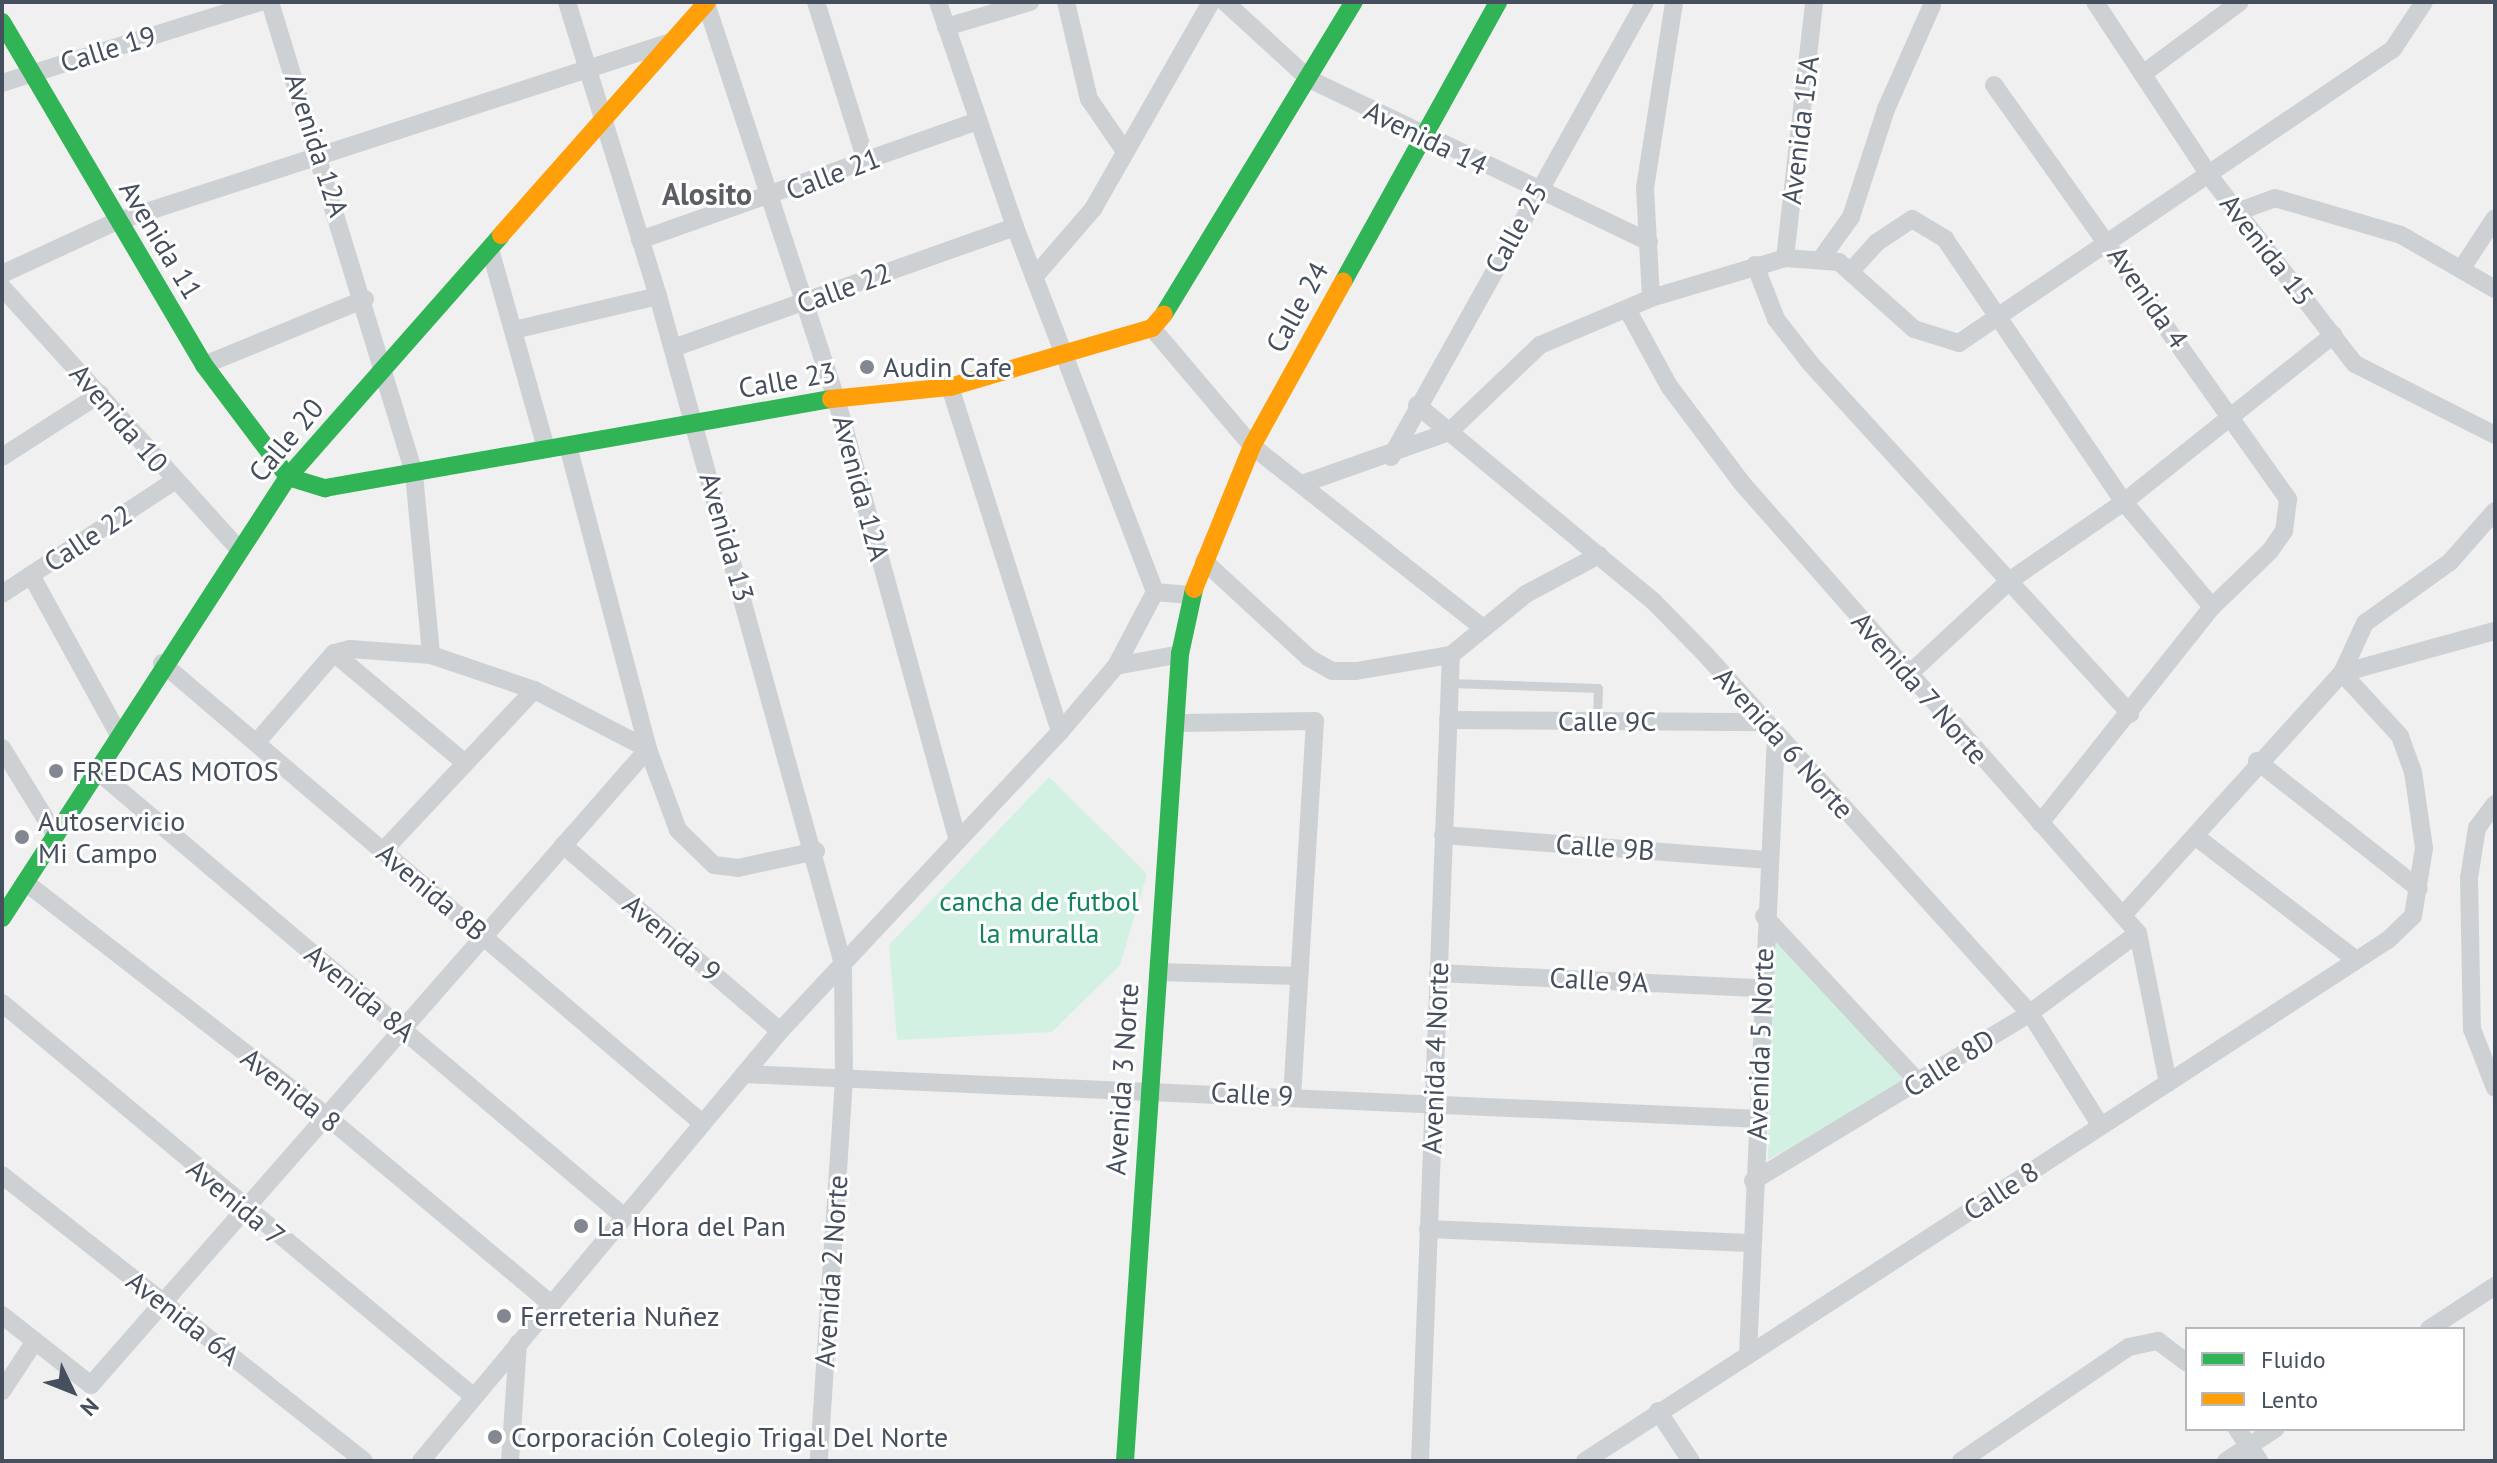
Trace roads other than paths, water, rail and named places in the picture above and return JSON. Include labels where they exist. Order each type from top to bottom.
[{"type":"street","name":"Calle 19","points":[[2,83],[260,2]]},
{"type":"street","name":"Avenida 12A","points":[[270,2],[365,299],[414,474],[431,655]]},
{"type":"street","name":"Avenida 13","points":[[567,2],[658,296],[816,851],[843,964],[844,1080]]},
{"type":"street","name":"Avenida 12A","points":[[707,2],[807,301],[958,841]]},
{"type":"street","name":"Calle 20","points":[[2,918],[237,547],[288,477],[707,2]]},
{"type":"street","points":[[816,2],[866,161]]},
{"type":"street","points":[[421,1461],[780,1031],[1060,732],[1116,666],[1155,592],[1063,358],[938,2]]},
{"type":"street","points":[[946,27],[1030,2]]},
{"type":"street","points":[[1066,2],[1089,99],[1122,147]]},
{"type":"street","points":[[1035,276],[1093,209],[1122,147],[1211,2]]},
{"type":"street","name":"Avenida 14","points":[[1225,2],[1309,79],[1536,192],[1649,242]]},
{"type":"street","points":[[1354,2],[1184,290],[1152,328],[1252,446],[1481,626]]},
{"type":"street","name":"Calle 24","points":[[1180,654],[1192,595],[1252,446],[1498,2]]},
{"type":"street","name":"Calle 25","points":[[1391,457],[1417,405],[1645,2]]},
{"type":"street","points":[[1651,298],[1645,188],[1674,2]]},
{"type":"street","name":"Avenida 15A","points":[[1785,258],[1814,2]]},
{"type":"street","name":"Avenida 15","points":[[2095,2],[2211,178],[2333,335],[2374,377],[2495,435]]},
{"type":"street","points":[[2144,73],[2240,2]]},
{"type":"street","points":[[1302,484],[1391,457],[1449,432],[1540,345],[1651,298],[1785,258],[1823,256],[1851,271],[1937,341],[1959,343],[2000,320],[2110,243],[2211,178],[2393,49],[2424,2]]},
{"type":"street","points":[[1823,256],[1851,217],[1886,109],[1932,5]]},
{"type":"street","name":"Avenida 11","points":[[2,22],[115,222],[204,365],[288,477]]},
{"type":"street","points":[[2,274],[115,222],[322,159],[671,42]]},
{"type":"street","name":"Avenida 4","points":[[1994,85],[2110,243],[2229,415],[2282,484],[2289,515],[2270,551],[2212,607]]},
{"type":"street","name":"Calle 21","points":[[640,240],[774,197],[978,121]]},
{"type":"street","points":[[2237,212],[2275,198],[2401,235],[2464,265],[2495,289]]},
{"type":"street","points":[[2464,265],[2495,218]]},
{"type":"street","points":[[1851,271],[1897,226],[1912,219],[1927,224],[2000,320],[2124,502],[2212,607],[2130,714],[2040,823]]},
{"type":"street","name":"Calle 22","points":[[673,348],[1015,227]]},
{"type":"street","points":[[490,249],[546,448]]},
{"type":"street","points":[[1755,265],[1789,338],[2130,714]]},
{"type":"street","name":"Avenida 10","points":[[2,287],[174,481],[237,547]]},
{"type":"street","points":[[514,330],[658,296]]},
{"type":"street","points":[[204,365],[365,299]]},
{"type":"street","name":"Avenida 7 Norte","points":[[1627,309],[1700,432],[1908,675],[2138,933],[2168,1083]]},
{"type":"street","name":"Calle 23","points":[[288,477],[325,488],[546,448],[695,426],[836,398],[950,387],[1063,358],[1152,328]]},
{"type":"street","points":[[1908,675],[2009,581],[2124,502],[2229,415],[2333,335]]},
{"type":"street","points":[[950,387],[1060,732]]},
{"type":"street","points":[[2,457],[100,394]]},
{"type":"street","name":"Avenida 6 Norte","points":[[1417,405],[1599,555],[1771,728],[2030,1013],[2101,1126]]},
{"type":"street","points":[[568,446],[648,749],[678,830],[714,865],[738,868],[816,851]]},
{"type":"street","name":"Calle 22","points":[[2,594],[174,481]]},
{"type":"street","points":[[2124,914],[2195,836],[2257,761],[2342,673],[2365,623],[2450,562],[2495,511]]},
{"type":"street","points":[[1204,561],[1309,658],[1332,671],[1451,655],[1481,626],[1599,555]]},
{"type":"street","points":[[31,575],[119,735]]},
{"type":"street","points":[[1155,592],[1192,595]]},
{"type":"street","points":[[2342,673],[2495,631]]},
{"type":"street","points":[[334,653],[431,655],[534,690],[648,749]]},
{"type":"street","points":[[256,743],[334,653]]},
{"type":"street","points":[[334,653],[464,762]]},
{"type":"street","points":[[1116,666],[1180,654]]},
{"type":"street","name":"Avenida 3 Norte","points":[[1125,1461],[1180,654]]},
{"type":"street","name":"Avenida 4 Norte","points":[[1420,1461],[1451,655]]},
{"type":"street","name":"Avenida 8B","points":[[162,663],[701,1122]]},
{"type":"street","points":[[2342,673],[2400,736],[2424,848],[2419,889]]},
{"type":"street","points":[[383,851],[534,690]]},
{"type":"street","name":"Calle 9C","points":[[1448,720],[1597,720],[1771,728]]},
{"type":"street","points":[[1177,723],[1315,721],[1292,1095]]},
{"type":"street","name":"Avenida 5 Norte","points":[[1748,1354],[1753,1181],[1760,1119],[1761,988],[1771,728]]},
{"type":"street","points":[[2,748],[55,834]]},
{"type":"street","points":[[2,1315],[91,1385],[648,749]]},
{"type":"street","points":[[2257,761],[2419,889]]},
{"type":"street","name":"Avenida 8A","points":[[96,770],[623,1216]]},
{"type":"street","points":[[2495,804],[2477,828],[2469,956],[2472,1029],[2495,1088]]},
{"type":"street","name":"Calle 9B","points":[[1443,835],[1766,860]]},
{"type":"street","points":[[2195,836],[2355,959]]},
{"type":"street","name":"Avenida 9","points":[[563,845],[780,1031]]},
{"type":"street","name":"Avenida 8","points":[[25,882],[325,1115],[551,1304]]},
{"type":"street","name":"Calle 8","points":[[1585,1461],[2355,959],[2413,916],[2419,889]]},
{"type":"street","points":[[1764,916],[1919,1083]]},
{"type":"street","name":"Calle 8D","points":[[1753,1181],[2030,1013],[2138,933]]},
{"type":"street","points":[[1158,972],[1299,976]]},
{"type":"street","name":"Calle 9A","points":[[1438,973],[1761,988]]},
{"type":"street","name":"Avenida 7","points":[[2,1003],[244,1210],[474,1397]]},
{"type":"street","name":"Calle 9","points":[[744,1074],[1292,1095],[1760,1119]]},
{"type":"street","name":"Avenida 2 Norte","points":[[819,1461],[844,1080]]},
{"type":"street","name":"Avenida 6A","points":[[2,1175],[364,1461]]},
{"type":"street","points":[[1428,1229],[1750,1243]]},
{"type":"street","points":[[2432,1327],[2495,1286]]},
{"type":"street","points":[[2,1391],[35,1341]]},
{"type":"street","points":[[1961,1461],[2129,1347],[2158,1341],[2185,1361]]},
{"type":"street","points":[[510,1461],[518,1343]]},
{"type":"street","points":[[1658,1411],[1691,1461]]},
{"type":"street","points":[[2238,1431],[2254,1454]]},
{"type":"street","points":[[2226,1461],[2254,1454],[2273,1431]]},
{"type":"lane","points":[[1449,683],[1598,688],[1597,720]]},
{"type":"place","name":"Audin Cafe","points":[[867,367]]},
{"type":"place","name":"FREDCAS MOTOS","points":[[56,771]]},
{"type":"place","name":"Autoservicio Mi Campo","points":[[22,837]]},
{"type":"place","name":"La Hora del Pan","points":[[581,1226]]},
{"type":"place","name":"Ferreteria Nuñez","points":[[504,1316]]},
{"type":"place","name":"Corporación Colegio Trigal Del Norte","points":[[495,1437]]},
{"type":"district","name":"Alosito","points":[[707,194]]},
{"type":"park label","name":"cancha de futbol la muralla","points":[[1039,917]]}]
